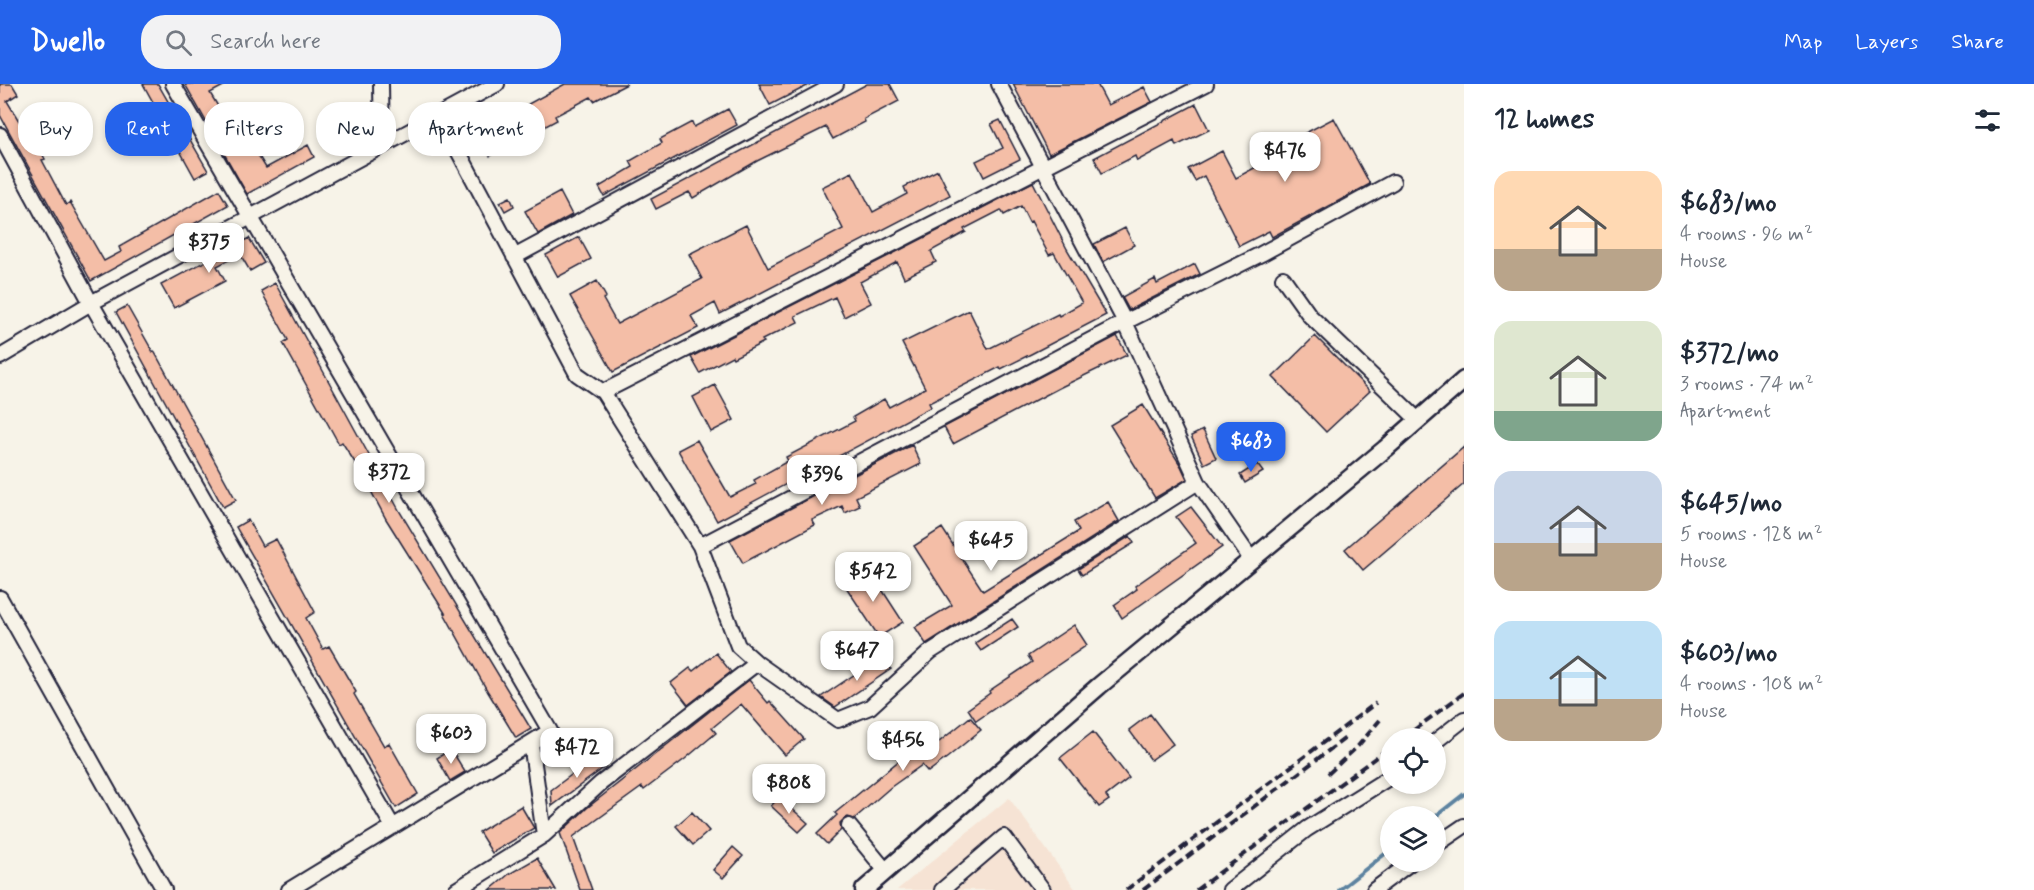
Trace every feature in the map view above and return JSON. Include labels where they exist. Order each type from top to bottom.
[{"type":"main road","points":[[864,890],[1108,679],[1464,380]]},
{"type":"street","points":[[172,84],[550,731],[289,890]]},
{"type":"street","points":[[381,84],[381,102]]},
{"type":"street","points":[[463,102],[497,84]]},
{"type":"street","points":[[514,257],[836,84]]},
{"type":"street","points":[[999,84],[1125,322],[1198,482],[1251,560]]},
{"type":"street","points":[[603,392],[1206,84]]},
{"type":"street","points":[[0,135],[91,303],[393,827]]},
{"type":"street","points":[[0,357],[91,303],[363,156]]},
{"type":"street","points":[[461,156],[577,374],[603,392],[700,546],[738,646],[757,663],[838,720],[870,707],[930,652],[1198,482]]},
{"type":"street","points":[[700,546],[1125,322],[1261,254],[1393,182]]},
{"type":"street","points":[[1283,278],[1310,316],[1418,420]]},
{"type":"street","points":[[0,598],[164,890]]},
{"type":"street","points":[[456,890],[544,835],[601,783],[757,663]]},
{"type":"street","points":[[1446,733],[1464,718]]},
{"type":"street","points":[[531,743],[544,835]]},
{"type":"street","points":[[1230,890],[1308,829],[1380,783]]},
{"type":"street","points":[[849,826],[886,870]]},
{"type":"street","points":[[1446,838],[1464,826]]},
{"type":"street","points":[[942,890],[1004,837],[1043,890]]},
{"type":"street","points":[[1374,890],[1398,872]]},
{"type":"shaded area","points":[[1009,798],[1076,890],[897,890]]},
{"type":"building","points":[[0,84],[12,84],[18,94],[7,101],[18,119],[18,148],[0,115]]},
{"type":"building","points":[[143,84],[158,84],[168,102],[153,102]]},
{"type":"building","points":[[185,84],[227,84],[210,93],[215,102],[204,102],[204,118]]},
{"type":"building","points":[[565,84],[627,84],[594,101],[591,97],[555,116],[557,120],[545,126],[545,102],[532,102]]},
{"type":"building","points":[[759,84],[811,84],[770,105]]},
{"type":"building","points":[[867,84],[890,84],[899,101],[864,119],[865,122],[833,139],[826,127],[757,161],[693,198],[689,192],[656,209],[651,199]]},
{"type":"building","points":[[1013,84],[1097,84],[1108,105],[1144,87],[1152,102],[1049,154]]},
{"type":"building","points":[[1196,104],[1209,130],[1176,146],[1174,141],[1137,161],[1135,156],[1102,173],[1094,158]]},
{"type":"building","points":[[728,109],[737,125],[604,196],[599,187],[633,167],[630,161],[662,143],[660,139],[692,122],[694,127]]},
{"type":"building","points":[[1334,118],[1370,184],[1272,237],[1269,231],[1239,246],[1204,176],[1195,181],[1188,169],[1222,151],[1236,178],[1269,160],[1265,154]]},
{"type":"building","points":[[1000,120],[1020,159],[984,177],[976,161],[1003,148],[991,124]]},
{"type":"building","points":[[192,143],[208,171],[195,178],[183,156],[192,156]]},
{"type":"building","points":[[308,145],[314,157],[247,194],[226,156],[259,156],[266,168],[288,156],[304,156],[304,147]]},
{"type":"building","points":[[22,156],[43,156],[45,159],[42,160],[66,205],[70,202],[104,261],[121,252],[119,247],[219,190],[228,205],[91,281]]},
{"type":"building","points":[[938,170],[950,195],[720,314],[715,303],[691,316],[698,328],[613,372],[570,296],[597,281],[606,297],[603,299],[617,324],[702,279],[689,254],[746,225],[768,268],[843,229],[822,187],[852,172],[873,212],[907,194],[904,187]]},
{"type":"building","points":[[1033,182],[1067,249],[1106,315],[929,403],[931,407],[717,521],[678,450],[697,440],[730,497],[756,484],[754,480],[788,461],[786,457],[855,421],[853,417],[884,399],[889,407],[925,388],[902,343],[969,310],[988,349],[1082,303],[1054,253],[1049,255],[1021,206],[1004,215],[1001,210],[964,229],[966,232],[931,251],[936,262],[904,278],[897,262],[860,282],[871,303],[844,317],[835,297],[795,316],[798,322],[762,340],[764,342],[700,373],[691,357]]},
{"type":"building","points":[[560,192],[572,215],[538,234],[525,211]]},
{"type":"building","points":[[510,197],[514,206],[505,211],[500,202]]},
{"type":"building","points":[[1125,228],[1134,245],[1103,262],[1094,244]]},
{"type":"building","points":[[579,237],[591,259],[558,277],[546,255]]},
{"type":"building","points":[[249,238],[264,263],[250,271],[240,254],[217,266],[225,281],[174,308],[161,285]]},
{"type":"building","points":[[1195,264],[1200,274],[1129,310],[1122,297],[1155,279],[1157,284]]},
{"type":"building","points":[[275,283],[400,512],[531,729],[516,738],[445,613],[386,519],[359,469],[342,442],[339,444],[283,343],[288,340],[261,291]]},
{"type":"building","points":[[127,306],[236,500],[223,507],[116,312]]},
{"type":"building","points":[[1117,336],[1127,355],[953,444],[944,427]]},
{"type":"building","points":[[1315,336],[1370,391],[1326,432],[1273,377]]},
{"type":"building","points":[[715,385],[734,420],[711,432],[693,397]]},
{"type":"building","points":[[1143,405],[1187,479],[1155,498],[1110,425]]},
{"type":"building","points":[[1203,430],[1216,458],[1204,464],[1191,436]]},
{"type":"building","points":[[912,445],[921,464],[856,497],[860,506],[845,513],[842,506],[812,520],[815,525],[743,563],[730,540]]},
{"type":"building","points":[[1464,447],[1464,484],[1363,570],[1345,549]]},
{"type":"building","points":[[1257,464],[1263,472],[1245,483],[1240,475]]},
{"type":"building","points":[[1108,502],[1119,521],[926,644],[915,627],[952,605],[914,546],[942,528],[983,591],[1079,531],[1074,522]]},
{"type":"building","points":[[1191,507],[1222,547],[1122,618],[1114,605],[1137,589],[1135,586],[1196,543],[1176,517]]},
{"type":"building","points":[[248,520],[262,546],[276,539],[315,612],[306,618],[323,649],[329,646],[384,746],[389,743],[418,794],[396,808],[236,527]]},
{"type":"building","points":[[1130,536],[1134,543],[1082,575],[1078,569]]},
{"type":"building","points":[[868,568],[903,622],[879,637],[844,584]]},
{"type":"building","points":[[1012,619],[1018,627],[981,651],[975,643]]},
{"type":"building","points":[[1074,625],[1087,645],[976,721],[968,709],[990,693],[989,691],[1032,662],[1028,656]]},
{"type":"building","points":[[716,653],[731,672],[688,705],[671,683],[690,668],[693,671]]},
{"type":"building","points":[[882,656],[891,669],[835,707],[821,697]]},
{"type":"building","points":[[749,680],[804,739],[785,755],[741,704],[712,728],[716,733],[685,759],[644,790],[642,787],[573,837],[592,890],[580,890],[560,833],[587,808]]},
{"type":"building","points":[[1150,714],[1173,744],[1151,760],[1129,730]]},
{"type":"building","points":[[970,717],[981,730],[948,757],[928,772],[922,765],[891,787],[854,819],[848,817],[844,819],[840,823],[841,830],[827,844],[817,834],[837,815],[835,813],[912,750],[909,747],[930,730],[939,742]]},
{"type":"building","points":[[1093,732],[1129,778],[1106,796],[1109,800],[1099,807],[1060,758]]},
{"type":"building","points":[[451,749],[465,772],[450,781],[437,758]]},
{"type":"building","points":[[598,755],[606,766],[552,806],[551,790]]},
{"type":"building","points":[[779,797],[808,823],[799,832],[771,806]]},
{"type":"building","points":[[521,806],[534,828],[492,853],[479,832]]},
{"type":"building","points":[[692,812],[709,831],[693,845],[676,826]]},
{"type":"building","points":[[733,847],[743,856],[723,878],[713,870]]},
{"type":"building","points":[[537,858],[556,890],[490,890],[509,874]]},
{"type":"waterway","points":[[1446,808],[1464,794]]},
{"type":"waterway","points":[[1339,890],[1380,858]]},
{"type":"railway","points":[[1417,728],[1464,693]]},
{"type":"railway","points":[[1126,890],[1376,703]]},
{"type":"railway","points":[[1328,774],[1358,746],[1380,720]]},
{"type":"railway","points":[[1143,890],[1348,736]]},
{"type":"railway","points":[[1196,890],[1380,754]]}]
